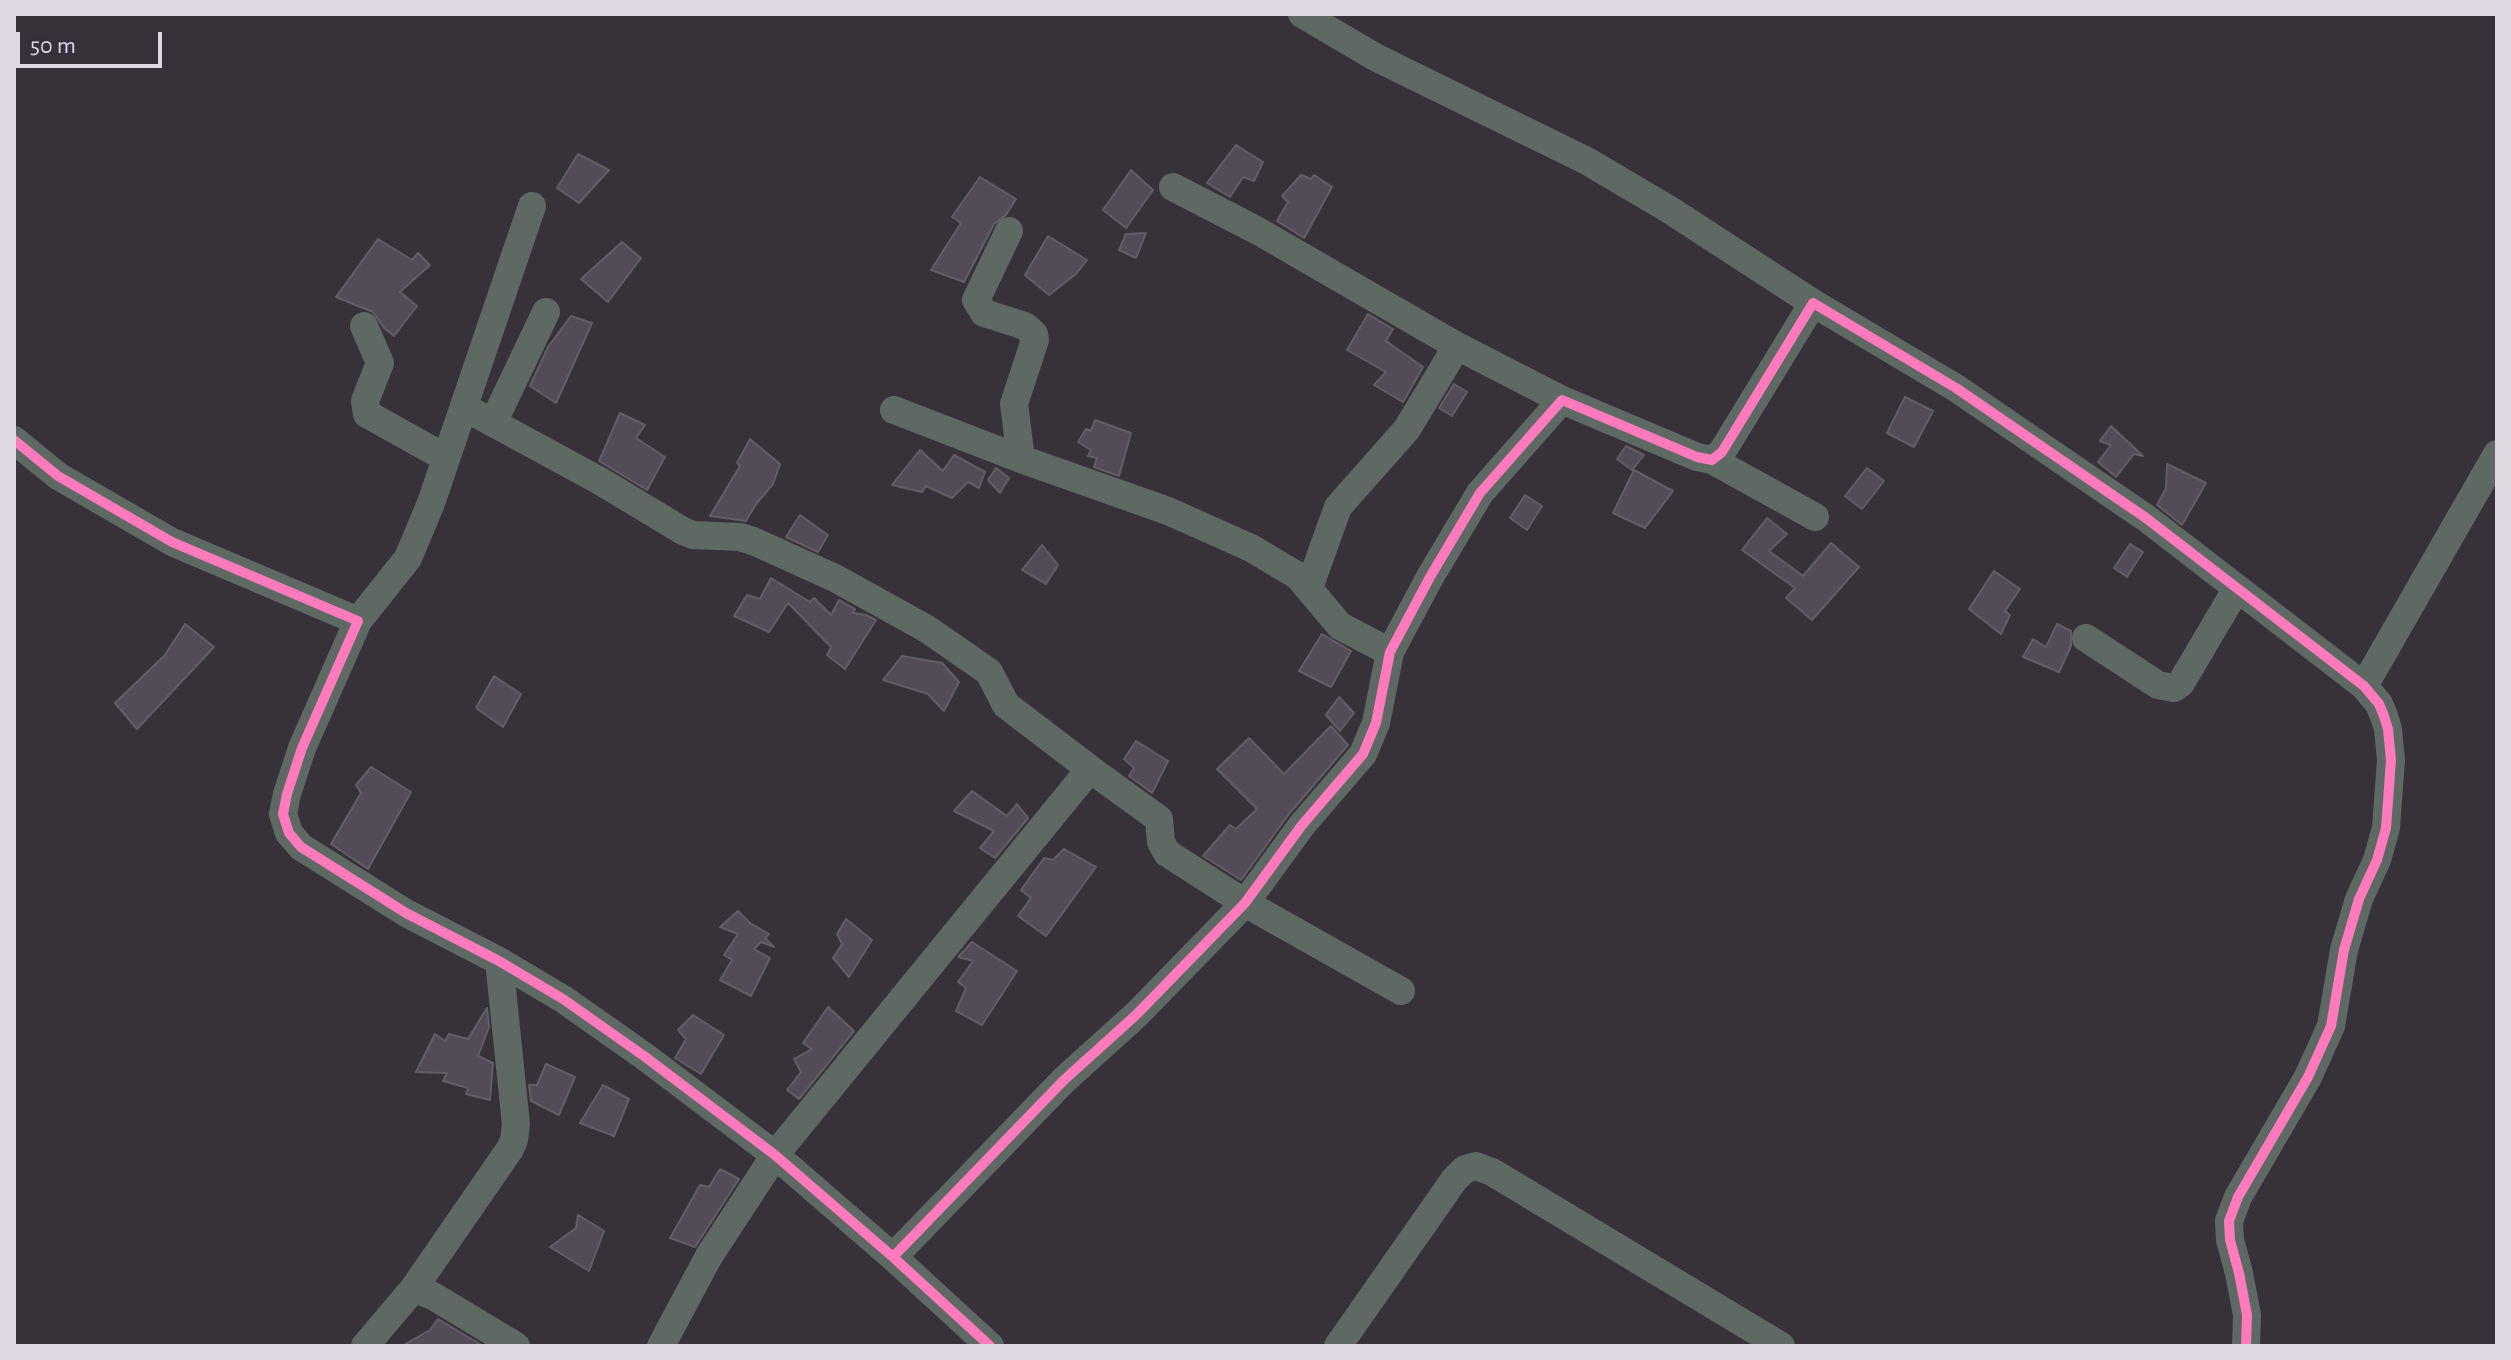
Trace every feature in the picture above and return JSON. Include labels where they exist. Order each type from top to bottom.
[{"type":"street","points":[[1302,14],[1375,57],[1587,161],[1670,210],[1813,303],[1956,388],[2146,518],[2364,686],[2379,704],[2388,729],[2391,760],[2386,828],[2348,937],[2331,1026],[2293,1104],[2238,1197],[2229,1221],[2230,1240],[2247,1315],[2246,1346]]},
{"type":"street","points":[[1173,187],[1258,231],[1457,346],[1562,400],[1697,457],[1712,460],[1815,517]]},
{"type":"street","points":[[532,206],[431,503],[408,558],[358,621],[298,759],[283,814],[289,833],[301,847],[369,890],[563,999],[775,1155],[990,1346]]},
{"type":"street","points":[[1009,231],[976,300],[984,313],[1025,326],[1034,334],[1035,340],[1014,404],[1021,459]]},
{"type":"street","points":[[1712,460],[1722,452],[1813,303]]},
{"type":"street","points":[[493,423],[546,312]]},
{"type":"street","points":[[364,326],[380,363],[365,401],[367,414],[446,458]]},
{"type":"street","points":[[1309,588],[1338,507],[1407,429],[1457,346]]},
{"type":"street","points":[[893,1257],[1064,1080],[1136,1015],[1245,903],[1302,825],[1363,754],[1376,723],[1390,652],[1474,502],[1562,400]]},
{"type":"street","points":[[464,407],[600,481],[683,531],[693,535],[740,537],[753,541],[835,578],[927,629],[989,672],[1006,705],[1159,819],[1161,842],[1167,853],[1245,903],[1401,991]]},
{"type":"street","points":[[894,410],[1168,511],[1251,548],[1298,576],[1340,626],[1390,652]]},
{"type":"street","points":[[14,440],[58,476],[172,542],[358,621]]},
{"type":"street","points":[[2364,686],[2497,454]]},
{"type":"street","points":[[2086,638],[2158,685],[2174,688],[2181,683],[2237,588]]},
{"type":"street","points":[[661,1346],[709,1256],[775,1155],[1090,769]]},
{"type":"street","points":[[365,1346],[414,1288],[514,1140],[516,1124],[499,961]]},
{"type":"street","points":[[1338,1346],[1454,1180],[1465,1169],[1476,1166],[1492,1172],[1781,1346]]},
{"type":"street","points":[[414,1288],[433,1296],[516,1346]]},
{"type":"building","points":[[1236,145],[1263,162],[1254,181],[1243,177],[1230,197],[1207,183]]},
{"type":"building","points":[[578,154],[609,170],[579,203],[557,188]]},
{"type":"building","points":[[1131,170],[1153,190],[1126,228],[1103,210]]},
{"type":"building","points":[[1301,175],[1311,179],[1314,175],[1332,187],[1304,238],[1277,221],[1288,202],[1282,196]]},
{"type":"building","points":[[980,177],[1016,199],[1006,215],[994,224],[964,282],[931,270],[961,223],[952,217]]},
{"type":"building","points":[[1146,233],[1136,258],[1119,250],[1126,234]]},
{"type":"building","points":[[1048,236],[1087,260],[1076,274],[1049,295],[1025,275]]},
{"type":"building","points":[[378,239],[412,260],[418,253],[430,265],[400,292],[417,306],[394,336],[373,312],[336,297]]},
{"type":"building","points":[[622,242],[641,258],[608,302],[581,279]]},
{"type":"building","points":[[1368,314],[1393,329],[1386,341],[1423,367],[1403,402],[1374,385],[1386,372],[1347,350]]},
{"type":"building","points":[[571,316],[592,323],[556,403],[530,386],[548,347]]},
{"type":"building","points":[[1454,384],[1467,392],[1452,416],[1439,408]]},
{"type":"building","points":[[1905,397],[1933,411],[1914,447],[1887,433]]},
{"type":"building","points":[[620,413],[645,425],[636,438],[665,457],[647,490],[599,461]]},
{"type":"building","points":[[1095,420],[1131,433],[1119,476],[1094,467],[1097,458],[1088,456],[1091,450],[1078,442],[1086,429],[1091,431]]},
{"type":"building","points":[[2111,426],[2143,456],[2134,454],[2116,477],[2098,462],[2111,445],[2100,441]]},
{"type":"building","points":[[750,439],[780,464],[773,484],[746,521],[710,516],[740,466],[737,463]]},
{"type":"building","points":[[1626,446],[1644,455],[1632,470],[1617,459]]},
{"type":"building","points":[[920,450],[943,471],[954,455],[985,472],[979,488],[968,482],[952,498],[926,486],[922,492],[892,485]]},
{"type":"building","points":[[2167,464],[2206,483],[2182,525],[2157,505],[2166,488]]},
{"type":"building","points":[[996,468],[1009,478],[1000,493],[988,480]]},
{"type":"building","points":[[1867,468],[1884,481],[1862,509],[1845,496]]},
{"type":"building","points":[[1634,470],[1673,491],[1645,528],[1613,513]]},
{"type":"building","points":[[1525,495],[1542,506],[1527,530],[1510,518]]},
{"type":"building","points":[[800,515],[828,535],[818,552],[786,537]]},
{"type":"building","points":[[1767,518],[1787,534],[1769,551],[1803,576],[1831,543],[1859,567],[1812,620],[1786,598],[1795,588],[1742,550]]},
{"type":"building","points":[[2130,544],[2143,552],[2127,577],[2114,568]]},
{"type":"building","points":[[1042,545],[1058,565],[1046,584],[1022,570]]},
{"type":"building","points":[[1994,571],[2020,589],[2005,611],[2010,615],[2001,634],[1969,609]]},
{"type":"building","points":[[771,578],[810,602],[814,598],[831,615],[839,600],[855,609],[853,613],[876,620],[845,669],[827,655],[831,647],[788,603],[769,632],[734,616],[747,595],[760,599]]},
{"type":"building","points":[[185,624],[214,647],[137,729],[115,703],[165,655]]},
{"type":"building","points":[[2057,624],[2071,631],[2071,646],[2059,672],[2023,657],[2033,639],[2046,647]]},
{"type":"building","points":[[1322,634],[1351,651],[1331,687],[1299,671]]},
{"type":"building","points":[[902,656],[942,663],[959,682],[944,711],[928,694],[883,680]]},
{"type":"building","points":[[494,676],[521,694],[503,727],[476,708]]},
{"type":"building","points":[[1339,697],[1354,713],[1340,731],[1326,715]]},
{"type":"building","points":[[1331,726],[1348,745],[1289,814],[1241,880],[1203,856],[1230,825],[1236,829],[1257,809],[1217,769],[1249,738],[1284,774]]},
{"type":"building","points":[[1136,741],[1168,761],[1152,793],[1129,776],[1134,768],[1124,759]]},
{"type":"building","points":[[371,767],[411,792],[368,869],[331,844],[361,793],[356,785]]},
{"type":"building","points":[[972,791],[1007,816],[1017,804],[1028,818],[995,858],[980,848],[994,831],[954,811]]},
{"type":"building","points":[[1064,849],[1096,867],[1046,936],[1018,916],[1031,898],[1021,890],[1044,858],[1053,860]]},
{"type":"building","points":[[738,911],[750,923],[769,934],[765,938],[774,947],[761,942],[754,949],[770,958],[751,996],[720,980],[732,960],[724,955],[738,934],[720,927]]},
{"type":"building","points":[[846,919],[872,940],[849,977],[833,958],[842,944],[837,934]]},
{"type":"building","points":[[972,942],[1017,971],[982,1025],[956,1011],[966,988],[958,982],[973,961],[958,957]]},
{"type":"building","points":[[828,1007],[854,1031],[799,1099],[787,1090],[801,1072],[794,1059],[812,1049],[803,1043]]},
{"type":"building","points":[[487,1008],[489,1027],[478,1056],[493,1063],[490,1100],[466,1094],[468,1088],[443,1081],[447,1073],[416,1072],[435,1034],[445,1041],[449,1034],[468,1039]]},
{"type":"building","points":[[693,1015],[724,1035],[701,1074],[675,1058],[686,1039],[678,1030]]},
{"type":"building","points":[[546,1064],[575,1077],[559,1115],[531,1101],[529,1085],[537,1085]]},
{"type":"building","points":[[603,1085],[629,1099],[614,1136],[580,1123]]},
{"type":"building","points":[[720,1169],[739,1179],[695,1247],[670,1238],[700,1185],[709,1187]]},
{"type":"building","points":[[578,1215],[604,1231],[589,1271],[550,1247],[576,1228]]},
{"type":"building","points":[[438,1319],[483,1346],[402,1346],[430,1330]]},
{"type":"cycle path","points":[[893,1257],[1064,1080],[1136,1015],[1245,903],[1302,825],[1363,754],[1376,723],[1390,652],[1430,577],[1480,493],[1562,400],[1697,457],[1712,460],[1722,452],[1813,303],[1956,388],[2146,518],[2364,686],[2379,704],[2384,716],[2391,760],[2386,828],[2377,860],[2359,899],[2344,950],[2331,1026],[2308,1077],[2238,1197],[2229,1221],[2230,1240],[2247,1315],[2246,1346]]},
{"type":"cycle path","points":[[14,440],[58,476],[172,542],[358,621],[302,748],[287,794],[283,814],[289,833],[301,847],[406,913],[499,961],[563,999],[644,1056],[775,1155],[990,1346]]}]
